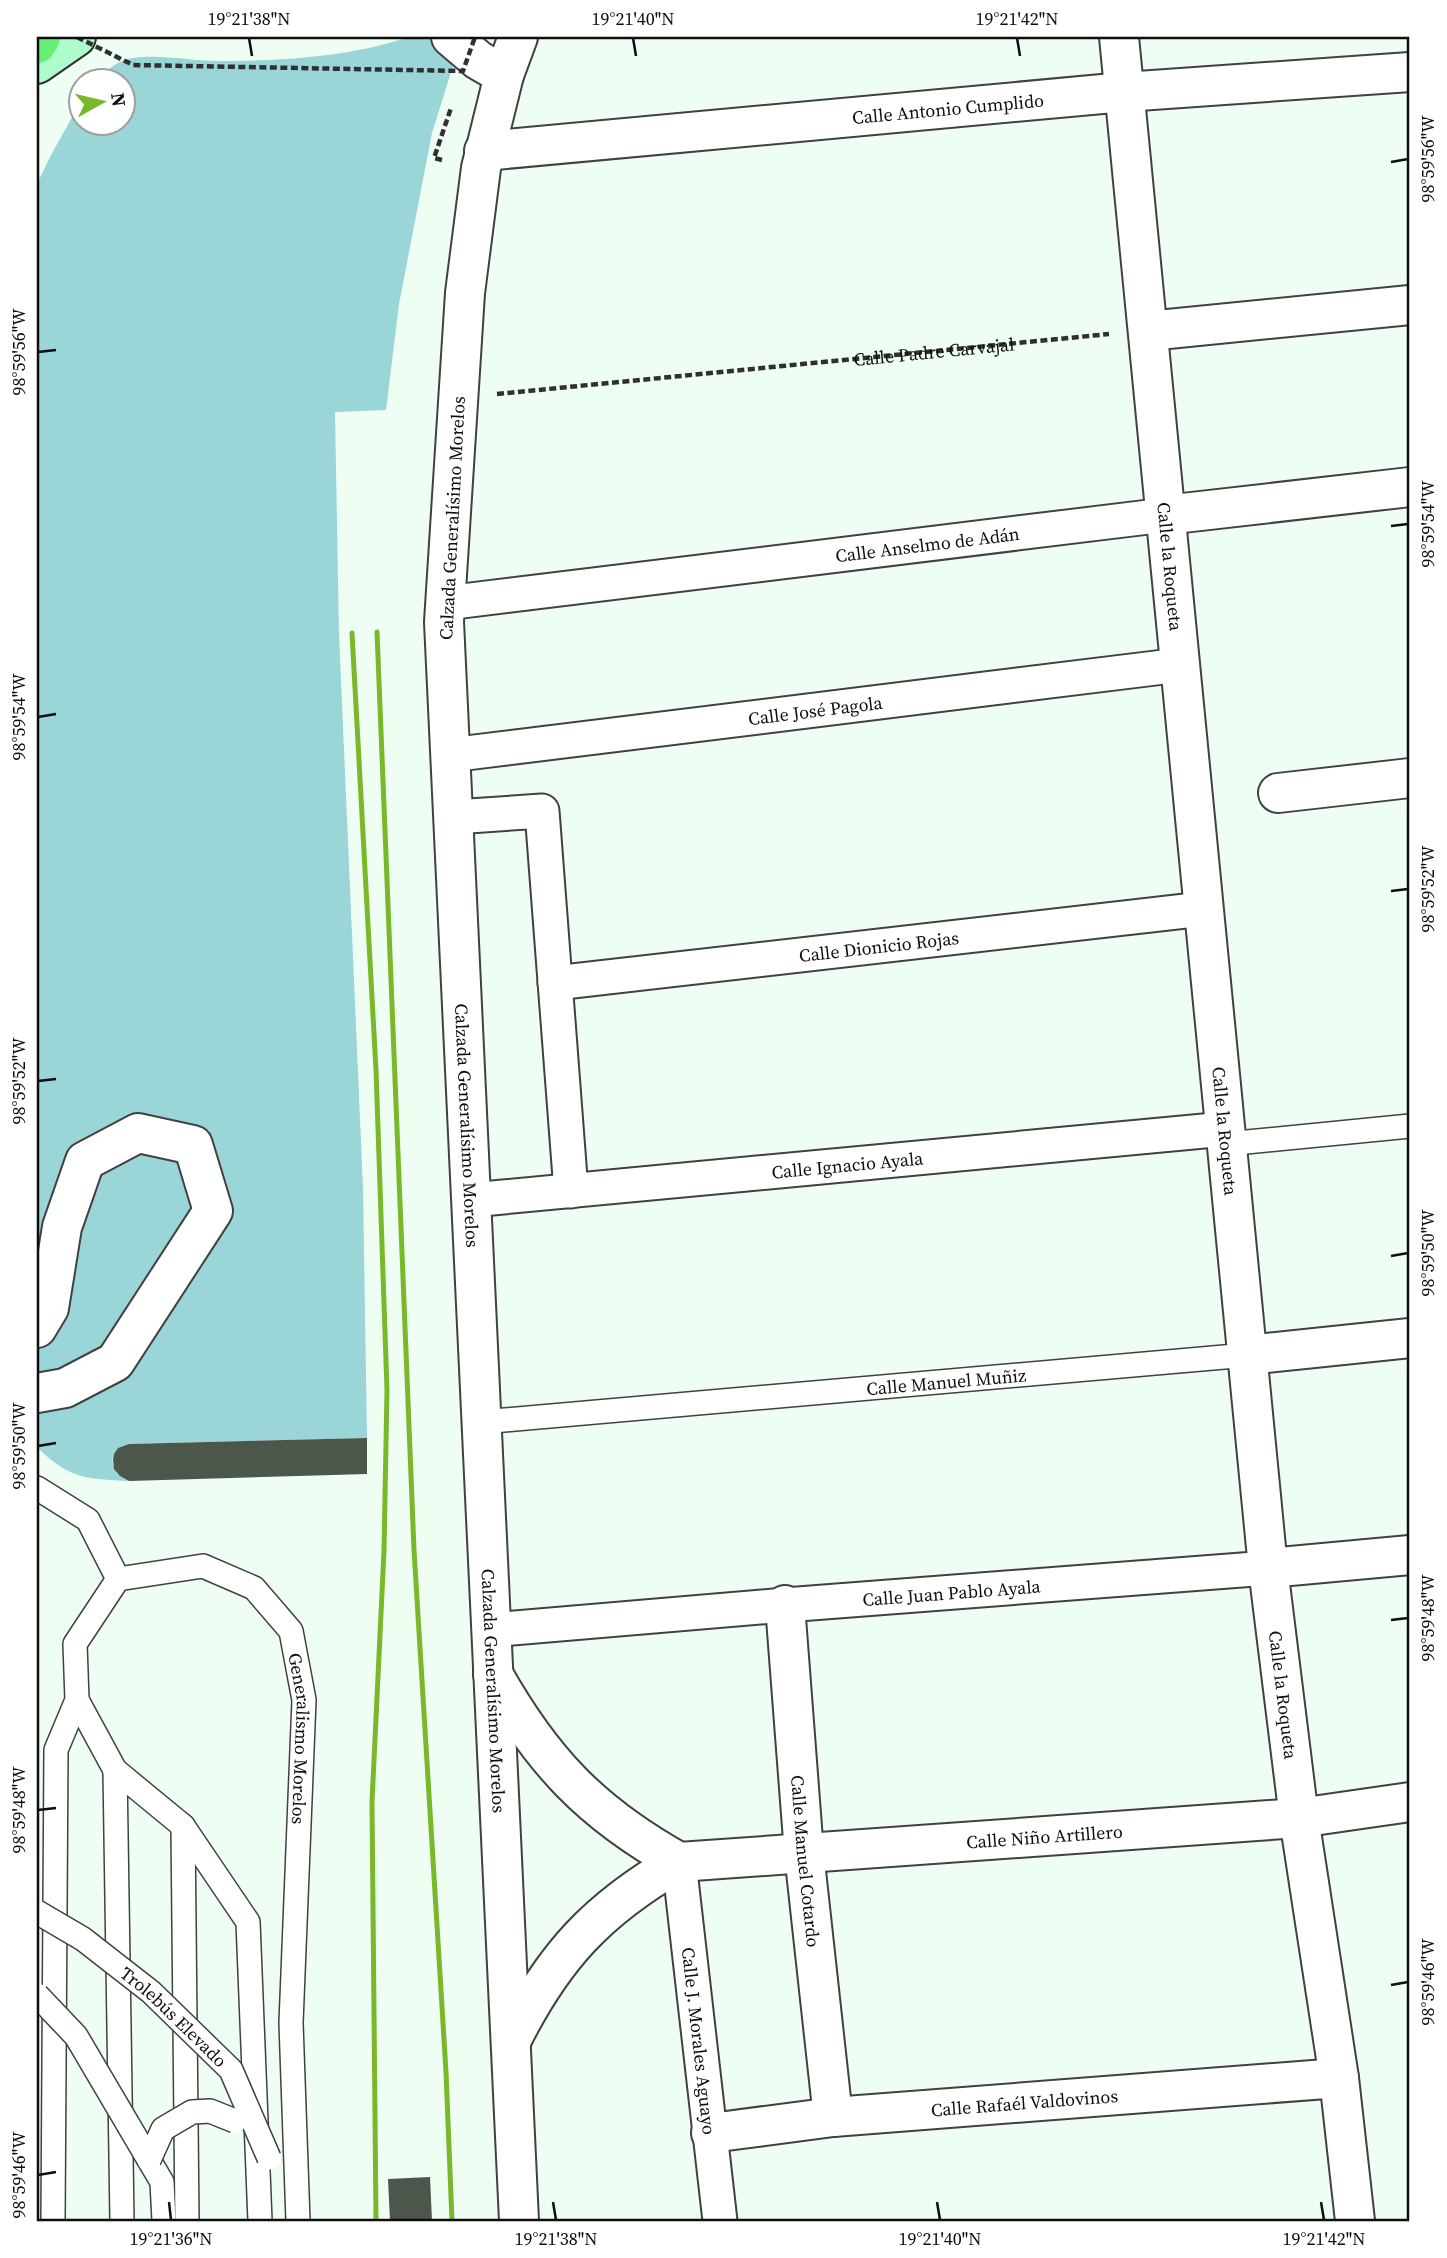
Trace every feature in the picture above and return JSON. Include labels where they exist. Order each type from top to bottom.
[{"type":"highway","points":[[37,44],[41,37]]},
{"type":"main road","points":[[37,64],[77,37]]},
{"type":"street","points":[[451,37],[478,60],[504,75]]},
{"type":"street","name":"Calzada Generalísimo Morelos","points":[[518,37],[504,75],[484,151],[465,293],[444,622],[519,2221]]},
{"type":"street","name":"Calle la Roqueta","points":[[1119,37],[1268,1568],[1299,1818],[1339,2078],[1355,2221]]},
{"type":"street","name":"Calle Antonio Cumplido","points":[[484,151],[1124,92],[1410,72]]},
{"type":"street","points":[[1148,331],[1410,305]]},
{"type":"street","name":"Calle Anselmo de Adán","points":[[446,603],[1165,515],[1410,488]]},
{"type":"street","name":"Calle José Pagola","points":[[450,755],[1180,665]]},
{"type":"street","points":[[1278,793],[1410,778]]},
{"type":"street","points":[[454,817],[542,811],[571,1191]]},
{"type":"street","name":"Calle Dionicio Rojas","points":[[555,984],[1203,909]]},
{"type":"street","points":[[37,1328],[49,1308],[62,1227],[85,1161],[138,1133],[192,1145],[213,1211],[115,1362],[65,1388],[37,1393]]},
{"type":"street","name":"Calle Ignacio Ayala","points":[[471,1200],[1226,1137]]},
{"type":"street","name":"Calle Manuel Muñiz","points":[[1247,1355],[1410,1338]]},
{"type":"street","name":"Calle Juan Pablo Ayala","points":[[491,1630],[1410,1555]]},
{"type":"street","name":"Calle Manuel Cotardo","points":[[785,1605],[804,1853],[833,2117]]},
{"type":"street","points":[[493,1674],[518,1718],[548,1758],[582,1795],[644,1843],[678,1862]]},
{"type":"street","name":"Calle Niño Artillero","points":[[511,2041],[529,2004],[551,1970],[577,1938],[608,1909],[642,1883],[678,1862],[1299,1818],[1410,1802]]},
{"type":"street","name":"Calle J. Morales Aguayo","points":[[678,1862],[720,2221]]},
{"type":"street","name":"Calle Rafaél Valdovinos","points":[[711,2133],[833,2117],[1339,2078]]},
{"type":"lane","name":"Calle Ignacio Ayala","points":[[1226,1137],[1410,1126]]},
{"type":"lane","name":"Calle Manuel Muñiz","points":[[482,1422],[1247,1355]]},
{"type":"lane","points":[[39,1495],[88,1520],[118,1579],[75,1644],[77,1700],[57,1750],[53,2221]]},
{"type":"lane","name":"Generalismo Morelos","points":[[118,1579],[203,1566],[254,1588],[291,1632],[304,1700],[291,2022],[298,2221]]},
{"type":"lane","points":[[77,1700],[114,1770],[183,1826],[248,1922],[260,2221]]},
{"type":"lane","points":[[114,1770],[122,2221]]},
{"type":"lane","points":[[183,1826],[187,2221]]},
{"type":"lane","name":"Trolebús Elevado","points":[[37,1912],[83,1939],[151,1992],[231,2070],[269,2158]]},
{"type":"lane","points":[[37,1996],[76,2036],[162,2182],[164,2221]]},
{"type":"lane","points":[[149,2160],[163,2129],[192,2112],[210,2111],[235,2121],[269,2158],[272,2221]]},
{"type":"path","points":[[77,37],[133,65],[463,71],[475,37]]},
{"type":"path","points":[[434,158],[446,121]]},
{"type":"path","name":"Calle Padre Carvajal","points":[[458,398],[1148,331]]},
{"type":"shaded area","points":[[408,37],[462,37],[432,133],[399,304],[386,410],[335,412],[339,634],[363,1188],[367,1438],[129,1444],[116,1452],[112,1462],[117,1472],[129,1481],[89,1478],[59,1466],[37,1447],[37,184],[66,128],[66,136],[136,136],[136,66],[114,66],[123,60],[138,57],[218,61],[290,59],[386,44]]},
{"type":"building","points":[[367,1438],[367,1474],[129,1481],[114,1469],[113,1460],[118,1448],[129,1444]]},
{"type":"building","points":[[430,2177],[432,2221],[390,2221],[388,2179]]},
{"type":"railway","points":[[377,632],[414,1550],[446,2072],[452,2221]]},
{"type":"railway","points":[[352,633],[376,1070],[387,1390],[384,1551],[372,1802],[376,2221]]}]
